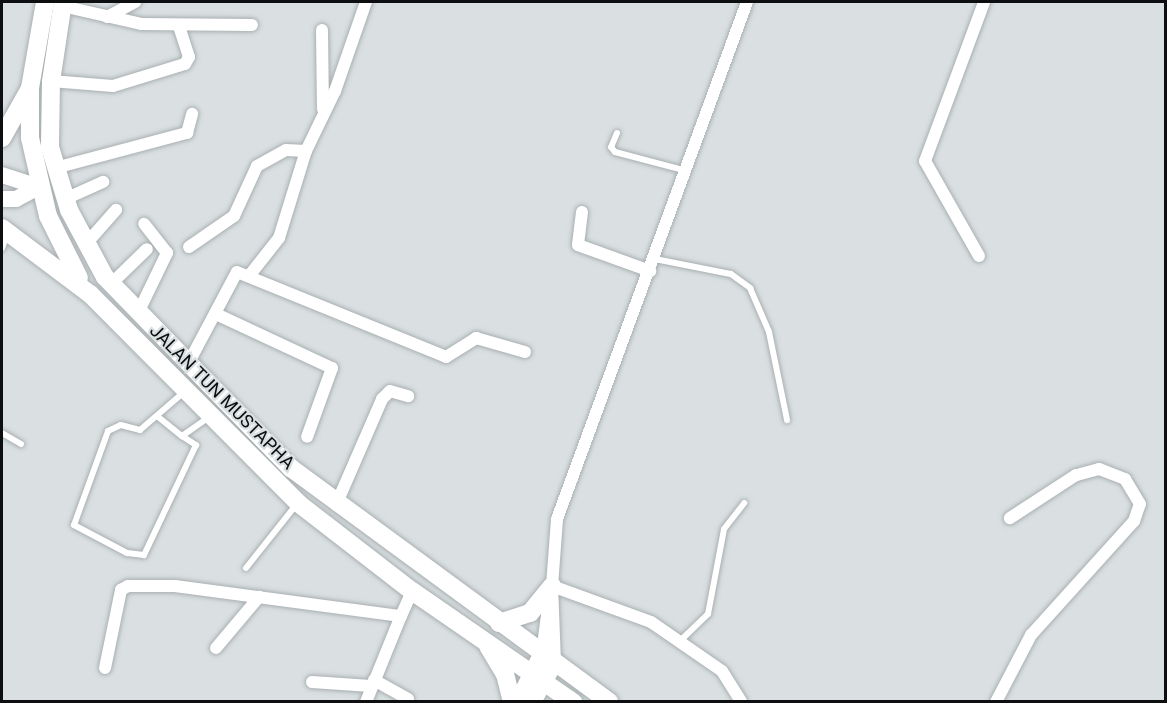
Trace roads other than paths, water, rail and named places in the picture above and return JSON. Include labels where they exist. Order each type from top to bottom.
[{"type":"main road","name":"JALAN TUN MUSTAPHA","points":[[57,3],[51,81],[50,147],[67,205],[85,245],[111,284],[254,434],[336,505],[608,701]]},
{"type":"main road","points":[[2,138],[30,88],[57,3]]},
{"type":"main road","points":[[30,88],[30,138],[39,187],[59,245],[90,294],[183,393],[298,503],[412,591],[483,637],[573,702]]},
{"type":"main road","points":[[2,199],[16,199],[39,187],[50,147]]},
{"type":"main road","points":[[2,175],[39,187],[67,205]]},
{"type":"main road","points":[[4,236],[90,294]]},
{"type":"main road","points":[[499,623],[530,613],[552,586]]},
{"type":"main road","points":[[483,637],[505,674],[512,702]]},
{"type":"main road","points":[[517,702],[538,678],[549,658]]},
{"type":"main road","points":[[533,702],[538,678]]},
{"type":"street","points":[[107,17],[135,2]]},
{"type":"street","points":[[249,276],[279,238],[306,151],[366,2]]},
{"type":"street","points":[[549,658],[557,519],[688,171],[747,2]]},
{"type":"street","points":[[979,256],[925,161],[984,2]]},
{"type":"street","points":[[57,3],[107,17],[179,26],[252,25]]},
{"type":"street","points":[[51,81],[113,86],[186,64],[189,57],[179,26]]},
{"type":"street","points":[[322,30],[323,110]]},
{"type":"street","points":[[56,168],[187,133],[192,114]]},
{"type":"street","points":[[189,247],[234,216],[257,166],[286,150],[306,151]]},
{"type":"street","points":[[67,205],[103,182]]},
{"type":"street","points":[[85,245],[116,210]]},
{"type":"street","points":[[582,212],[578,245],[650,271]]},
{"type":"street","points":[[138,313],[167,253],[144,224]]},
{"type":"street","points":[[111,284],[147,249]]},
{"type":"street","points":[[188,364],[216,314],[232,274],[249,276],[446,357],[476,338],[525,352]]},
{"type":"street","points":[[216,314],[332,368],[307,436]]},
{"type":"street","points":[[336,505],[382,399],[390,391],[408,396]]},
{"type":"street","points":[[996,702],[1031,635],[1134,521],[1140,504],[1125,479],[1099,469],[1076,475],[1010,518]]},
{"type":"street","points":[[105,668],[121,590],[128,586],[259,597],[401,616]]},
{"type":"street","points":[[552,586],[651,622],[722,671],[741,702]]},
{"type":"street","points":[[366,702],[412,591]]},
{"type":"street","points":[[216,648],[259,597]]},
{"type":"street","points":[[312,682],[372,683],[408,699]]},
{"type":"lane","points":[[617,134],[611,147],[615,152],[688,171]]},
{"type":"lane","points":[[655,259],[731,274],[750,288],[769,332],[787,420]]},
{"type":"lane","points":[[156,416],[196,445],[144,555],[135,557],[79,530],[73,519],[108,432],[122,425],[140,430],[156,416],[183,393]]},
{"type":"lane","points":[[182,436],[208,418]]},
{"type":"lane","points":[[2,433],[21,444]]},
{"type":"lane","points":[[246,568],[275,524],[298,503]]},
{"type":"lane","points":[[680,640],[708,614],[724,529],[744,503]]}]
